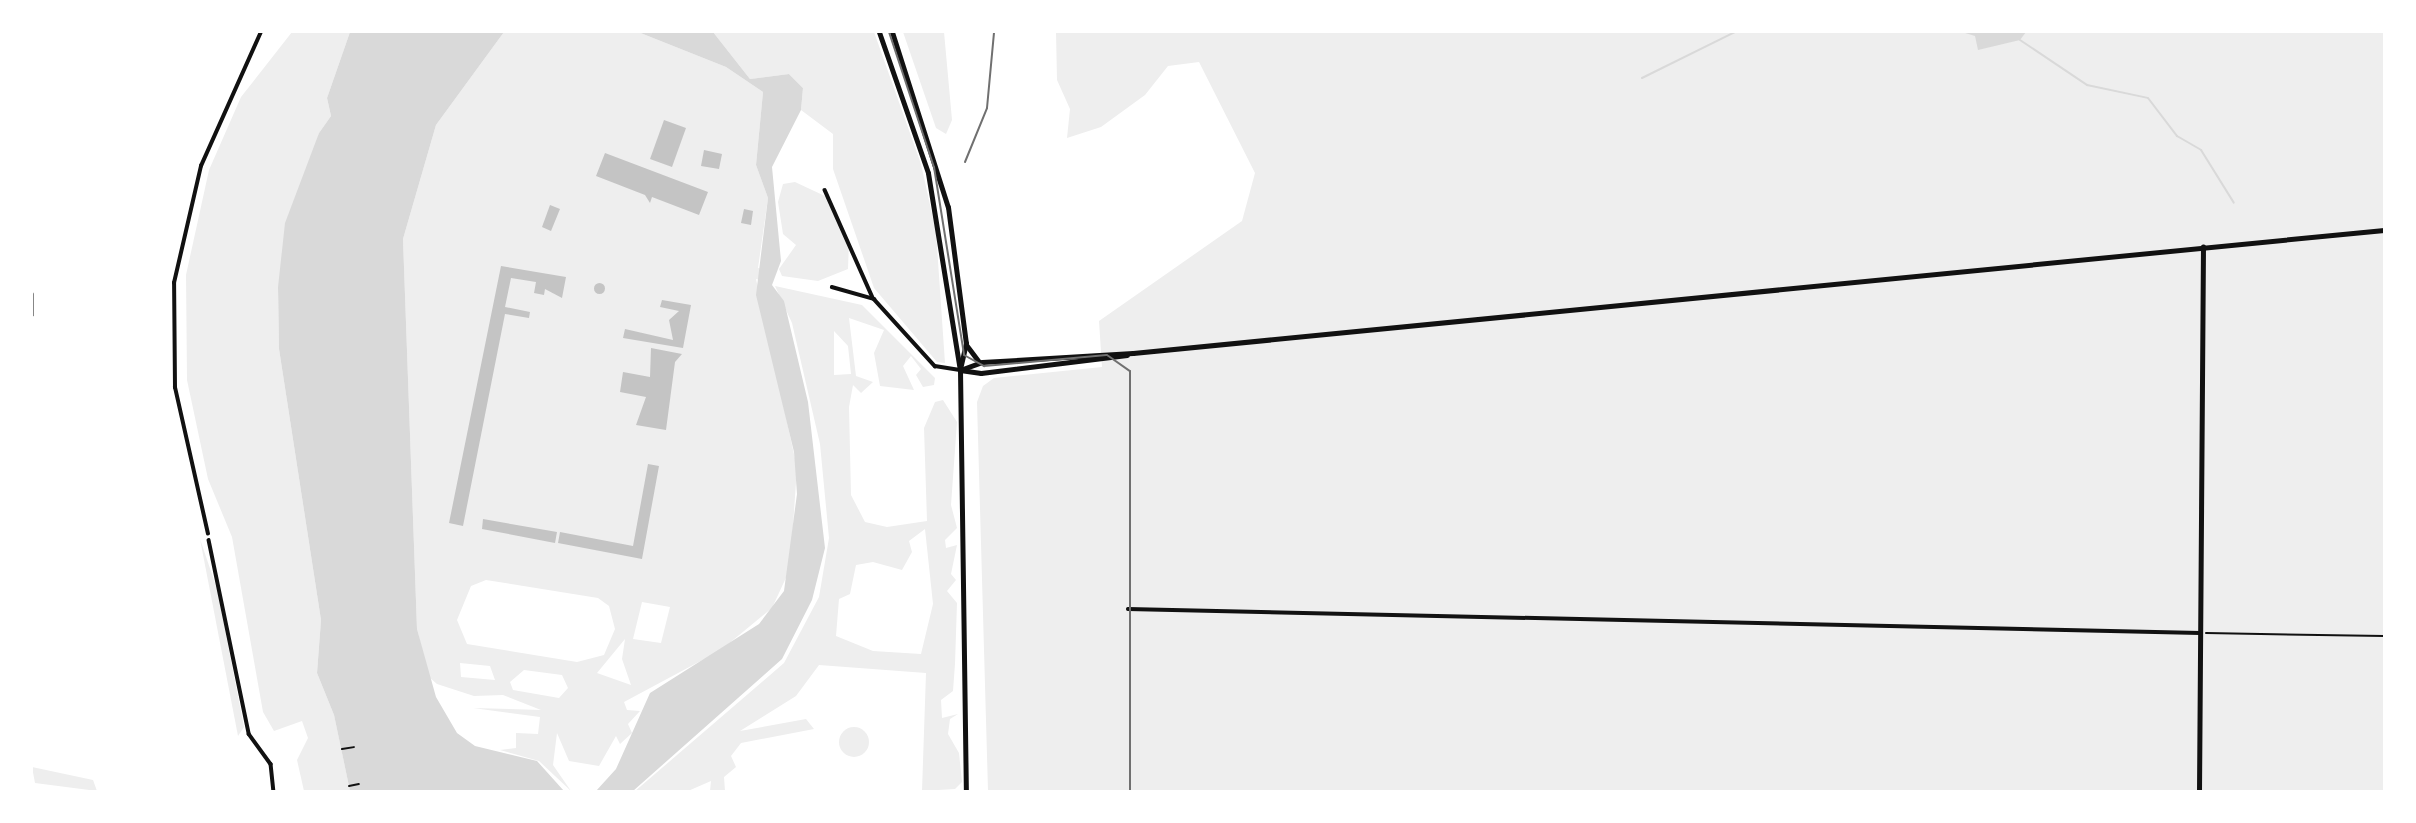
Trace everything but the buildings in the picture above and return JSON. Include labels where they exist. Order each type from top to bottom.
[{"type":"main road","points":[[879,32],[928,173],[960,370],[966,792]]},
{"type":"main road","points":[[892,32],[948,206],[966,343],[960,370]]},
{"type":"main road","points":[[960,370],[981,373],[1133,353],[2385,230]]},
{"type":"main road","points":[[966,343],[982,362]]},
{"type":"main road","points":[[960,370],[982,362],[1133,353]]},
{"type":"street","points":[[261,32],[200,170],[174,283],[174,388],[249,734],[271,764],[274,792]]},
{"type":"street","points":[[825,190],[874,299],[938,369],[960,370]]},
{"type":"street","points":[[2199,792],[2203,246]]},
{"type":"street","points":[[832,287],[874,299]]},
{"type":"street","points":[[32,294],[32,315]]},
{"type":"street","points":[[1128,608],[2201,633]]},
{"type":"path","points":[[2201,633],[2385,636]]},
{"type":"path","points":[[342,749],[354,747]]},
{"type":"path","points":[[349,786],[359,784]]},
{"type":"shaded area","points":[[292,32],[350,32],[327,98],[331,116],[319,133],[278,288],[279,349],[321,620],[317,673],[334,715],[350,791],[304,791],[297,760],[308,738],[302,721],[274,731],[263,712],[232,537],[208,479],[187,380],[186,275],[209,170],[241,97]]},
{"type":"shaded area","points":[[350,32],[504,32],[436,125],[403,239],[417,629],[436,697],[457,733],[475,746],[537,761],[564,791],[350,791],[334,715],[317,673],[321,620],[279,349],[278,287],[285,223],[319,133],[331,116],[327,98]]},
{"type":"shaded area","points":[[504,32],[638,32],[726,67],[763,92],[756,165],[768,198],[758,268],[775,271],[773,282],[756,279],[797,468],[790,569],[772,608],[721,650],[624,702],[627,710],[640,711],[628,724],[632,733],[620,744],[616,736],[599,766],[569,761],[557,733],[553,765],[571,791],[539,761],[500,750],[516,748],[516,733],[538,734],[540,717],[473,708],[541,710],[503,695],[474,696],[437,684],[429,677],[417,629],[403,239],[436,125]],"holes":[[[486,580],[598,598],[609,606],[615,629],[604,655],[577,662],[467,644],[457,620],[471,586]],[[642,602],[670,607],[661,643],[633,639]],[[625,639],[622,659],[631,685],[597,673]],[[460,663],[490,666],[495,680],[461,677]],[[524,670],[562,675],[568,688],[559,698],[513,690],[510,682]]]},
{"type":"shaded area","points":[[638,32],[713,32],[750,79],[789,74],[803,88],[801,110],[772,167],[781,261],[772,285],[784,301],[808,402],[825,548],[812,600],[782,659],[633,791],[596,791],[616,769],[650,693],[759,624],[784,591],[797,494],[794,452],[756,295],[768,198],[756,165],[763,92],[726,67]]},
{"type":"shaded area","points":[[713,32],[874,32],[921,164],[936,232],[945,363],[937,362],[874,288],[833,169],[833,134],[801,110],[803,88],[789,74],[750,79]]},
{"type":"shaded area","points":[[903,32],[944,32],[952,120],[946,134],[936,128]]},
{"type":"shaded area","points":[[1056,32],[2384,32],[2384,791],[988,791],[977,402],[983,386],[994,378],[1102,367],[1099,321],[1242,221],[1255,173],[1199,62],[1168,66],[1145,95],[1101,127],[1067,138],[1070,109],[1057,80]]},
{"type":"shaded area","points":[[1962,32],[2026,32],[2020,40],[1978,50],[1975,36]]},
{"type":"shaded area","points":[[795,182],[827,197],[836,210],[849,242],[848,269],[818,281],[782,276],[779,269],[796,245],[783,234],[778,202],[783,184]]},
{"type":"shaded area","points":[[775,286],[862,305],[935,378],[934,385],[923,387],[916,375],[921,369],[911,356],[903,366],[914,390],[880,386],[874,353],[884,330],[849,318],[856,376],[873,382],[861,393],[853,385],[849,407],[851,495],[865,522],[887,527],[927,521],[924,428],[935,402],[943,400],[957,422],[951,505],[957,528],[945,540],[946,548],[957,545],[951,574],[956,580],[947,591],[957,603],[955,664],[953,691],[941,700],[942,718],[958,714],[950,719],[948,734],[959,753],[962,782],[955,789],[922,791],[926,673],[819,665],[796,696],[740,731],[806,719],[814,729],[741,743],[731,756],[736,767],[724,777],[725,791],[710,791],[711,781],[688,791],[634,792],[784,663],[819,597],[829,538],[820,444],[792,323]],"holes":[[[834,331],[848,346],[851,374],[834,375]],[[925,529],[933,604],[921,654],[873,651],[836,636],[839,599],[850,594],[856,565],[873,562],[902,570],[912,552],[909,541]]]},
{"type":"shaded area","points":[[200,539],[217,589],[244,727],[238,736]]},
{"type":"shaded area","points":[[854,727],[865,731],[869,742],[865,753],[854,757],[843,753],[839,742],[843,731]]},
{"type":"shaded area","points":[[32,767],[93,780],[97,791],[35,783]]},
{"type":"waterway","points":[[1642,78],[1735,32]]},
{"type":"waterway","points":[[2020,40],[2087,85],[2148,98],[2177,136],[2201,150],[2234,203]]},
{"type":"tram line","points":[[889,32],[934,167],[964,355],[984,366],[1107,355],[1130,371],[1130,792]]},
{"type":"railway","points":[[965,162],[987,108],[994,32]]}]
